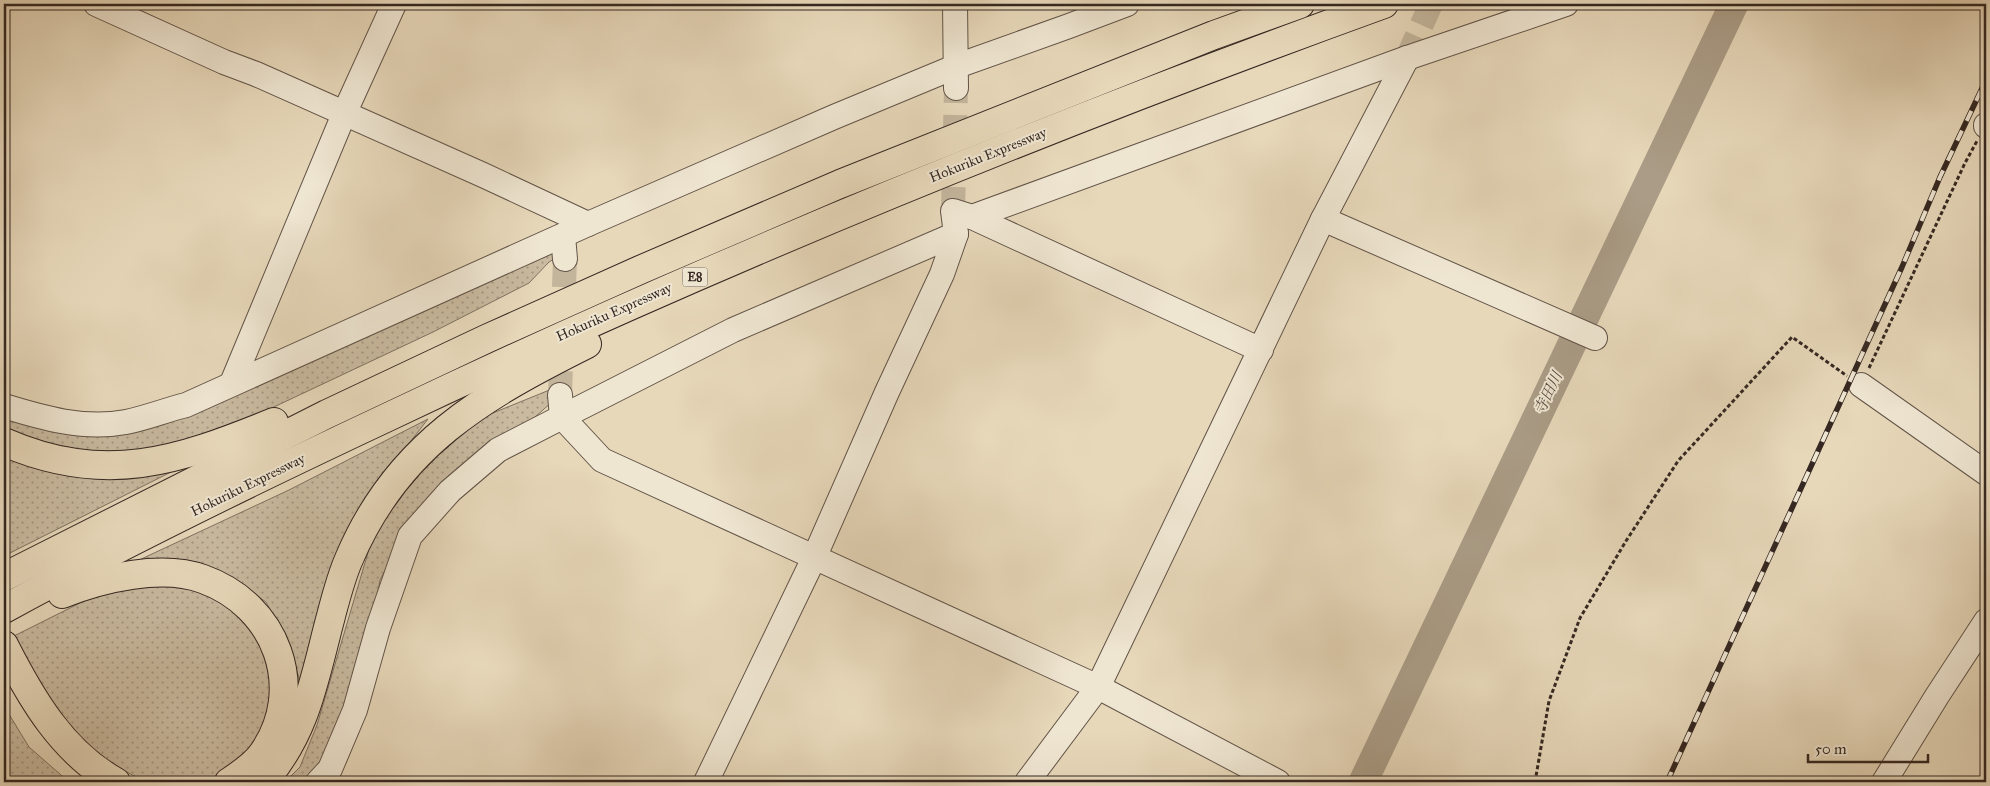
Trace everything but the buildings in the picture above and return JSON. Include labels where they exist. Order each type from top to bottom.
[{"type":"highway","name":"Hokuriku Expressway","points":[[9,574],[327,414],[486,339],[640,270],[849,180],[1214,35],[1300,4]]},
{"type":"highway","name":"Hokuriku Expressway","points":[[20,604],[202,507],[498,365],[634,303],[856,208],[1220,64],[1384,4]]},
{"type":"highway","points":[[263,782],[277,766],[301,723],[340,585],[361,533],[377,506],[396,480],[440,432],[495,393],[548,364],[856,208]]},
{"type":"highway","points":[[4,442],[26,452],[58,461],[90,466],[124,465],[162,460],[206,449],[324,402],[585,289],[640,270]]},
{"type":"highway","points":[[4,620],[20,604],[98,582],[151,573],[179,574],[204,579],[228,592],[250,608],[267,628],[279,652],[284,678],[283,704],[276,729],[263,753],[245,771],[229,782]]},
{"type":"highway","points":[[4,645],[36,704],[56,732],[77,754],[100,773],[116,782]]},
{"type":"highway","points":[[4,681],[43,742],[64,767],[82,782]]},
{"type":"street","points":[[96,4],[484,175],[588,224]]},
{"type":"street","points":[[232,383],[344,114],[394,4]]},
{"type":"street","points":[[955,4],[956,77]]},
{"type":"street","points":[[4,406],[42,418],[80,424],[125,422],[186,405],[232,383],[564,247],[588,224],[956,77],[1069,26],[1127,4]]},
{"type":"street","points":[[972,217],[1408,58],[1566,4]]},
{"type":"street","points":[[1026,782],[1098,687],[1323,219],[1408,58]]},
{"type":"street","points":[[706,782],[814,558],[887,392],[942,274],[956,234],[953,211],[972,217],[1261,350]]},
{"type":"street","points":[[1323,219],[1595,338]]},
{"type":"street","points":[[318,782],[330,768],[355,710],[378,628],[410,536],[450,491],[498,450],[561,406],[956,234]]},
{"type":"street","points":[[1861,385],[1986,473]]},
{"type":"street","points":[[561,406],[602,460],[1098,687],[1278,782]]},
{"type":"street","points":[[1884,782],[1986,621]]},
{"type":"path","points":[[1535,782],[1549,701],[1580,618],[1626,541],[1678,461],[1792,337],[1861,385],[1965,163],[1986,125]]},
{"type":"shaded area","points":[[552,245],[557,257],[549,262],[529,283],[433,332],[259,414],[179,444],[138,451],[87,451],[41,442],[4,427],[4,403],[94,433]]},
{"type":"shaded area","points":[[552,389],[552,402],[408,529],[380,580],[370,640],[315,782],[285,782],[300,767],[317,725],[372,539],[389,508],[414,479],[446,447],[483,417]]},
{"type":"shaded area","points":[[428,419],[386,473],[296,713],[299,678],[289,645],[266,602],[224,573],[187,561],[137,561],[289,490]]},
{"type":"shaded area","points":[[4,455],[175,470],[4,556]]},
{"type":"shaded area","points":[[150,582],[201,585],[258,631],[276,694],[268,726],[250,751],[223,773],[203,782],[155,782],[134,776],[97,755],[66,724],[12,637],[100,593]]},
{"type":"shaded area","points":[[4,706],[29,747],[69,782],[4,782]]},
{"type":"waterway","name":"寺田川","points":[[1363,782],[1734,4]]},
{"type":"tunnel","points":[[1407,58],[1431,4]]},
{"type":"tunnel","points":[[953,211],[956,88]]},
{"type":"tunnel","points":[[560,395],[565,259]]},
{"type":"railway","points":[[1667,782],[1902,267],[1940,177],[1986,80]]}]
